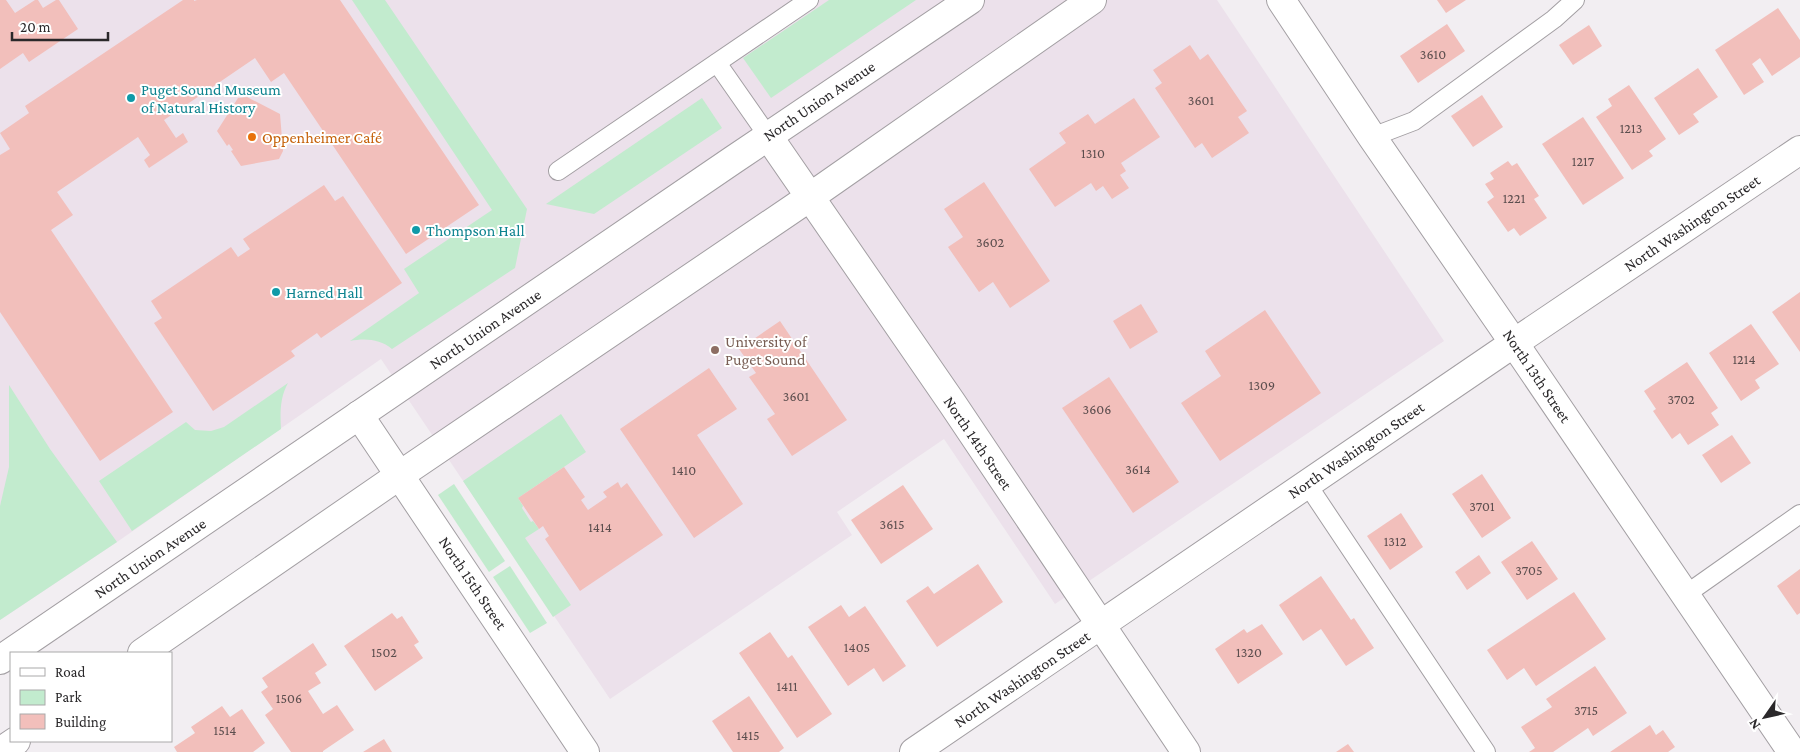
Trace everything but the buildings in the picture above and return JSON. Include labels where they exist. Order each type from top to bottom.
[{"type":"street","name":"North Union Avenue","points":[[12,652],[970,0]]},
{"type":"street","points":[[143,652],[400,475],[810,197],[1092,0]]},
{"type":"street","name":"North 13th Street","points":[[1282,0],[1372,137],[1514,342],[1792,752]]},
{"type":"street","name":"North 14th Street","points":[[768,136],[952,403],[1186,752]]},
{"type":"street","name":"North Washington Street","points":[[914,752],[1514,342],[1800,150]]},
{"type":"street","name":"North 15th Street","points":[[359,415],[585,752]]},
{"type":"street","points":[[0,752],[15,742]]},
{"type":"lane","points":[[558,172],[810,0]]},
{"type":"lane","points":[[1372,137],[1414,121],[1554,19],[1575,0]]},
{"type":"lane","points":[[717,63],[768,136]]},
{"type":"lane","points":[[1307,484],[1486,752]]},
{"type":"lane","points":[[1685,595],[1800,514]]},
{"type":"shaded area","name":"University of Puget Sound","points":[[0,0],[1217,0],[1444,341],[1055,604],[944,439],[837,512],[852,535],[610,699],[381,359],[117,542],[0,620]]},
{"type":"green space","points":[[352,0],[385,0],[527,209],[515,268],[392,349],[372,340],[350,341],[419,293],[404,269],[492,210]]},
{"type":"green space","points":[[829,0],[916,0],[771,98],[743,58]]},
{"type":"green space","points":[[702,98],[722,128],[594,214],[546,204]]},
{"type":"green space","points":[[288,383],[281,405],[281,429],[132,531],[99,481],[186,422],[195,430],[211,431],[224,427]]},
{"type":"green space","points":[[9,385],[50,449],[117,542],[0,620],[0,506],[9,467]]},
{"type":"green space","points":[[561,414],[586,452],[518,498],[531,522],[533,521],[539,529],[525,538],[571,605],[553,617],[463,481]]},
{"type":"green space","points":[[454,484],[505,561],[489,572],[438,495]]},
{"type":"green space","points":[[510,566],[547,623],[530,633],[493,577]]},
{"type":"place","name":"Puget Sound Museum of Natural History","points":[[131,98]]},
{"type":"place","name":"Oppenheimer Café","points":[[252,137]]},
{"type":"place","name":"Thompson Hall","points":[[416,230]]},
{"type":"place","name":"Harned Hall","points":[[276,292]]},
{"type":"place","name":"University of Puget Sound","points":[[715,350]]}]
